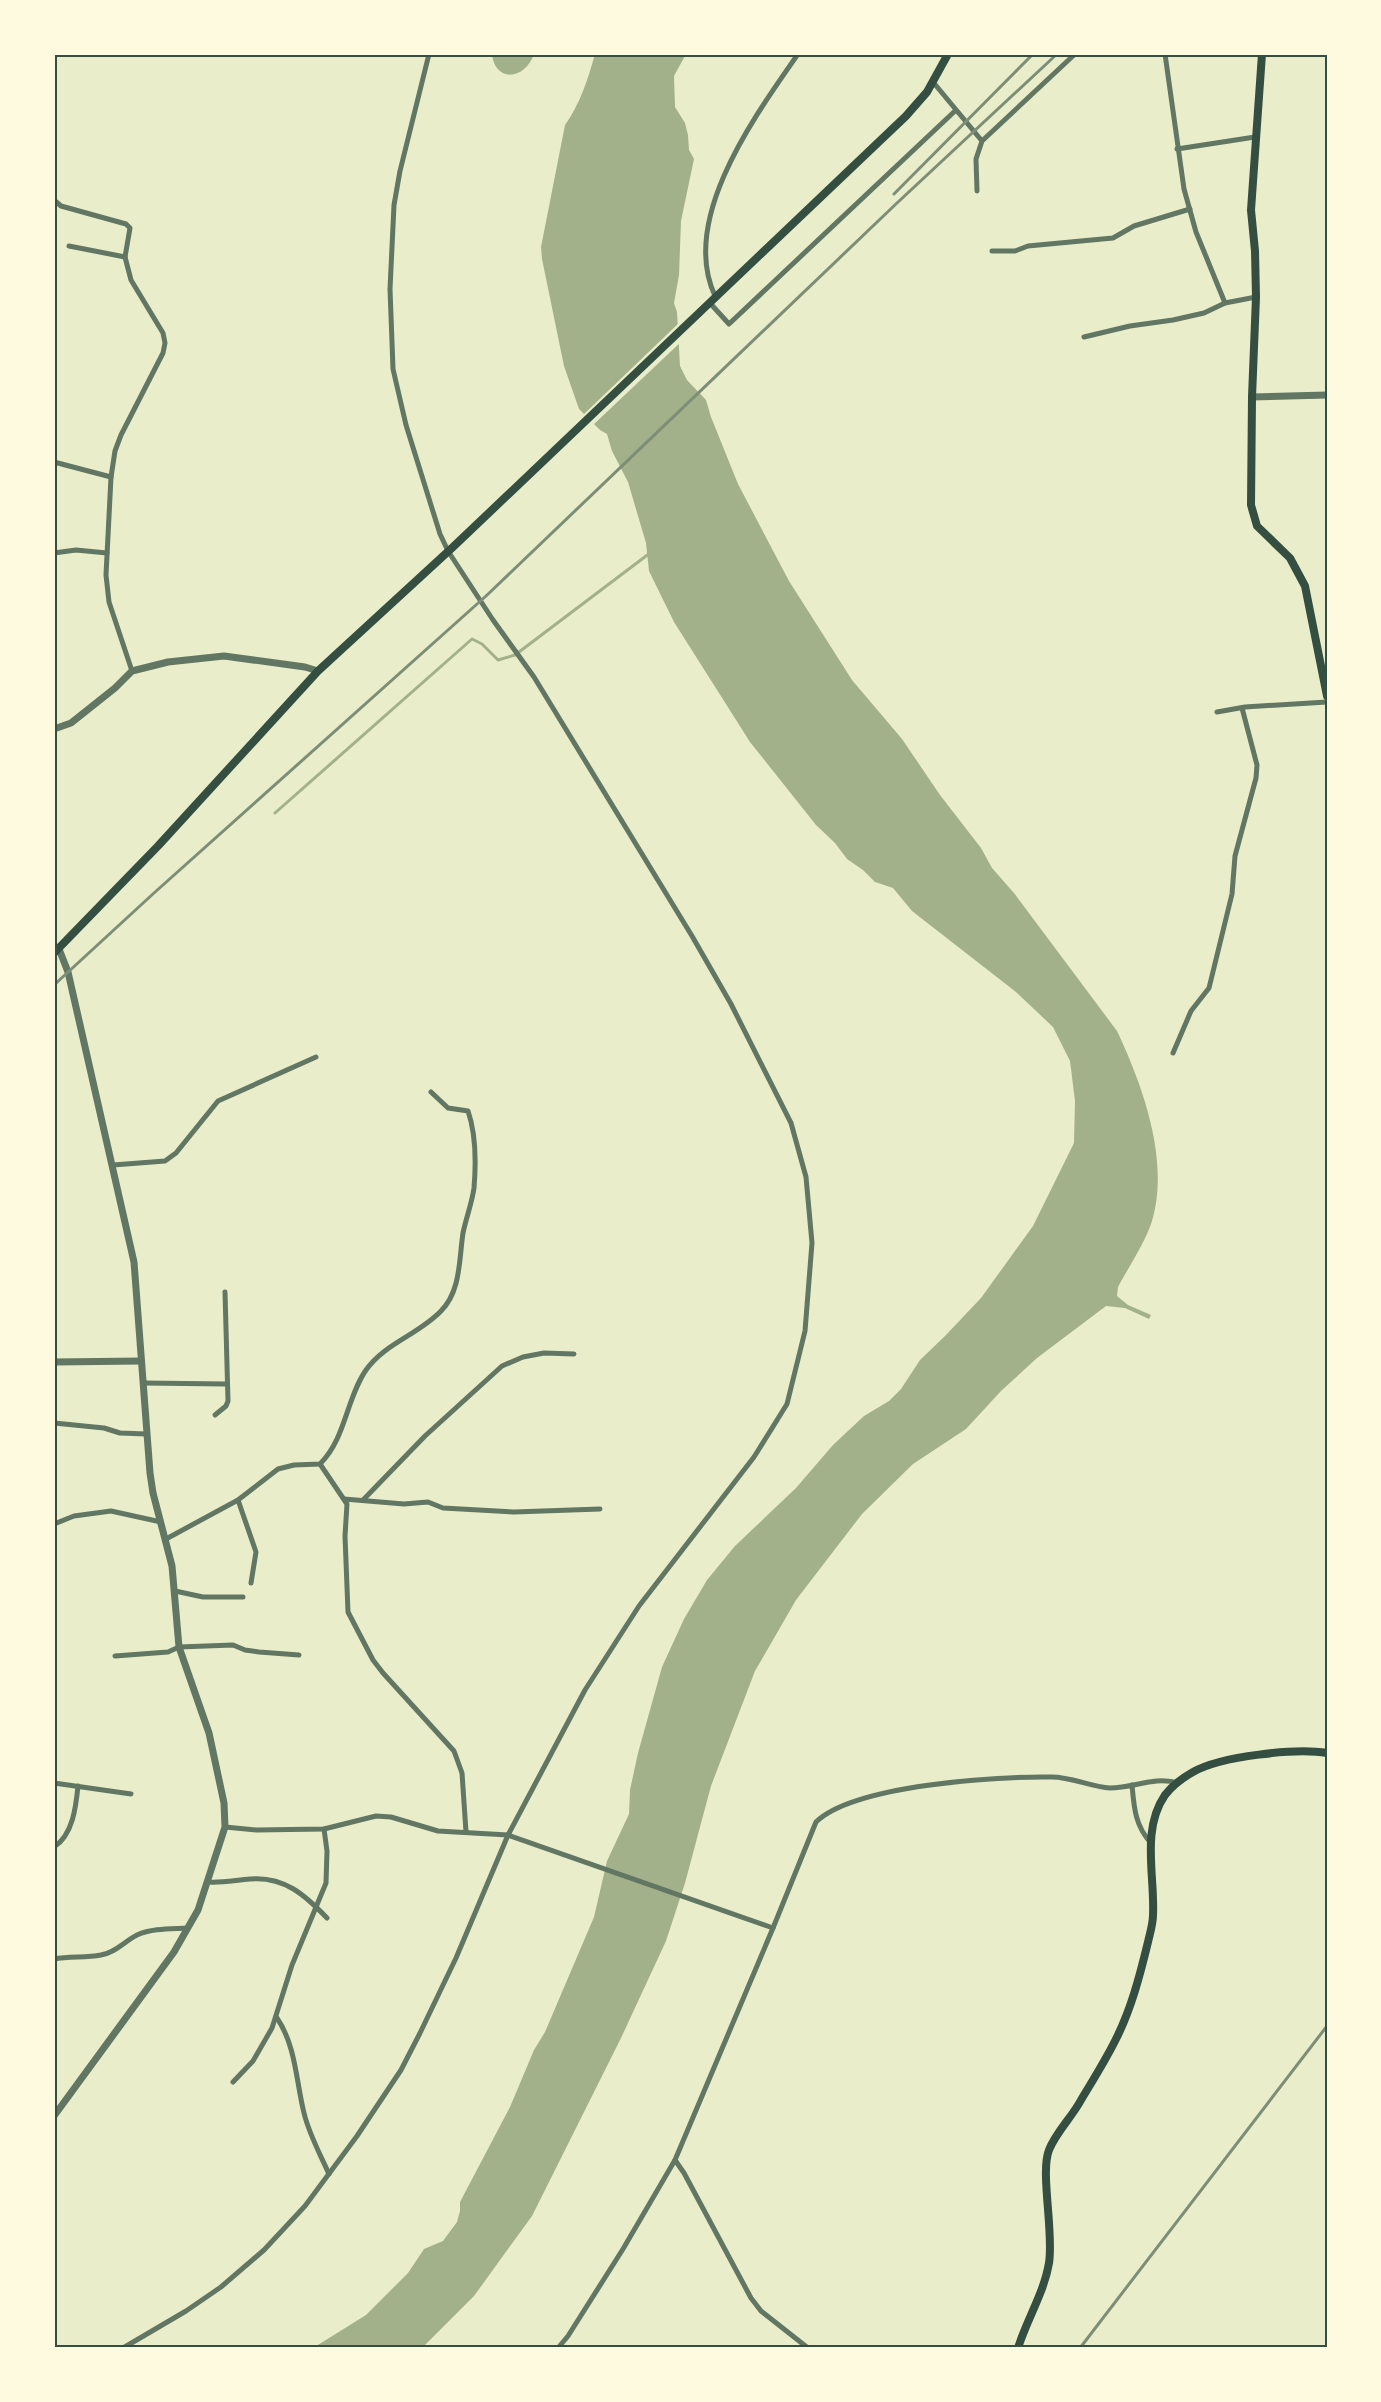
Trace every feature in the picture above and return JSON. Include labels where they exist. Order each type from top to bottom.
[{"type":"main road","points":[[56,951],[159,846],[318,671],[450,549],[906,116],[933,82],[948,54]]},
{"type":"main road","points":[[1262,54],[1251,210],[1256,297],[1251,505],[1257,526],[1290,558],[1305,586],[1327,696]]},
{"type":"main road","points":[[1018,2348],[1041,2294],[1049,2262],[1050,2221],[1046,2170],[1048,2154],[1116,2040],[1129,2010],[1148,1943],[1154,1917],[1152,1828],[1159,1805],[1167,1793],[1194,1771],[1214,1764],[1302,1750],[1327,1753]]},
{"type":"street","points":[[123,2348],[186,2311],[221,2287],[264,2250],[305,2206],[357,2136],[406,2061],[511,1836],[585,1690],[639,1606],[754,1457],[787,1404],[805,1331],[812,1243],[806,1178],[791,1124],[731,1004],[534,677],[493,620],[440,534],[406,425],[393,369],[390,290],[394,205],[400,171],[429,54]]},
{"type":"street","points":[[798,54],[751,126],[716,194],[708,227],[706,257],[708,282],[712,299],[729,324],[956,110]]},
{"type":"street","points":[[977,190],[976,159],[982,141],[1075,54]]},
{"type":"street","points":[[1165,54],[1171,87],[1177,149],[1190,209],[1196,232],[1226,303]]},
{"type":"street","points":[[933,82],[982,141]]},
{"type":"street","points":[[1177,149],[1255,137]]},
{"type":"street","points":[[54,200],[61,206],[130,228],[125,257],[131,279],[163,333],[165,343],[163,353],[121,435],[115,451],[111,477],[106,575],[109,602],[132,671]]},
{"type":"street","points":[[992,251],[1113,238],[1134,226],[1190,209]]},
{"type":"street","points":[[69,246],[125,257]]},
{"type":"street","points":[[1084,337],[1130,326],[1183,318],[1204,313],[1226,303],[1256,297]]},
{"type":"street","points":[[1252,397],[1327,395]]},
{"type":"street","points":[[54,462],[111,477]]},
{"type":"street","points":[[54,553],[76,550],[107,553]]},
{"type":"street","points":[[54,729],[71,723],[115,688],[132,671],[168,662],[224,656],[305,667],[318,671]]},
{"type":"street","points":[[1217,712],[1327,702]]},
{"type":"street","points":[[1173,1053],[1191,1011],[1209,988],[1232,894],[1235,856],[1256,778],[1257,765],[1242,708]]},
{"type":"street","points":[[54,940],[56,951],[68,972],[134,1262],[146,1434],[153,1493],[172,1566],[179,1647],[209,1732],[224,1803],[225,1827],[208,1882],[188,1928],[174,1952],[54,2116]]},
{"type":"street","points":[[113,1165],[165,1161],[176,1153],[218,1101],[316,1057]]},
{"type":"street","points":[[166,1539],[238,1500],[278,1469],[294,1465],[320,1464],[328,1456],[336,1441],[364,1372],[387,1348],[420,1329],[441,1311],[450,1299],[457,1282],[464,1232],[474,1189],[473,1127],[468,1111],[448,1108],[431,1092]]},
{"type":"street","points":[[215,1414],[226,1406],[225,1292]]},
{"type":"street","points":[[363,1500],[425,1436],[502,1366],[523,1357],[544,1353],[574,1354]]},
{"type":"street","points":[[54,1362],[141,1361]]},
{"type":"street","points":[[143,1383],[226,1383]]},
{"type":"street","points":[[54,1423],[104,1428],[120,1433],[146,1434]]},
{"type":"street","points":[[320,1464],[347,1504],[345,1536],[348,1612],[373,1660],[454,1751],[459,1761],[463,1784],[466,1832]]},
{"type":"street","points":[[238,1500],[255,1552],[251,1583]]},
{"type":"street","points":[[344,1500],[404,1504],[428,1502],[443,1508],[514,1512],[600,1509]]},
{"type":"street","points":[[54,1524],[74,1516],[111,1511],[161,1522]]},
{"type":"street","points":[[175,1591],[203,1597],[243,1597]]},
{"type":"street","points":[[114,1656],[168,1652],[179,1647],[234,1645],[245,1650],[298,1655]]},
{"type":"street","points":[[558,2348],[623,2249],[675,2160],[816,1822],[825,1813],[877,1795],[922,1785],[1053,1777],[1110,1788],[1161,1780],[1178,1783]]},
{"type":"street","points":[[54,1783],[131,1794]]},
{"type":"street","points":[[1132,1785],[1136,1819],[1144,1836],[1151,1843]]},
{"type":"street","points":[[54,1847],[60,1843],[69,1829],[74,1814],[78,1786]]},
{"type":"street","points":[[225,1827],[257,1830],[324,1829],[376,1816],[391,1817],[438,1831],[511,1836],[773,1928]]},
{"type":"street","points":[[232,2082],[253,2061],[277,2018],[292,1965],[326,1883],[324,1829]]},
{"type":"street","points":[[208,1882],[251,1878],[278,1882],[302,1893],[327,1918]]},
{"type":"street","points":[[54,1959],[73,1955],[101,1955],[114,1951],[149,1930],[188,1928]]},
{"type":"street","points":[[277,2018],[289,2043],[304,2115],[329,2174]]},
{"type":"street","points":[[675,2160],[684,2172],[761,2311],[808,2348]]},
{"type":"shaded area","points":[[492,54],[534,54],[524,69],[511,75],[499,70]]},
{"type":"shaded area","points":[[595,54],[686,54],[674,76],[675,107],[685,123],[689,150],[694,159],[681,221],[679,275],[674,303],[677,312],[680,366],[687,380],[706,400],[738,484],[789,581],[852,680],[902,739],[940,795],[981,848],[992,868],[1014,893],[1117,1031],[1127,1052],[1151,1124],[1158,1174],[1157,1198],[1152,1221],[1118,1287],[1117,1296],[1128,1305],[1151,1315],[1149,1319],[1125,1308],[1106,1306],[1037,1358],[1001,1391],[966,1429],[913,1464],[862,1514],[796,1600],[755,1671],[711,1786],[685,1883],[666,1941],[621,2038],[532,2216],[474,2296],[422,2348],[313,2348],[366,2315],[408,2273],[424,2249],[443,2241],[457,2222],[460,2202],[510,2107],[594,1917],[607,1861],[629,1814],[630,1790],[638,1753],[662,1667],[684,1619],[707,1580],[735,1546],[796,1488],[833,1445],[864,1416],[889,1401],[901,1389],[920,1360],[981,1298],[1033,1226],[1074,1143],[1075,1101],[1070,1061],[1053,1027],[1016,992],[912,911],[893,888],[875,882],[847,859],[835,843],[816,825],[750,742],[674,622],[649,571],[646,543],[628,482],[612,451],[607,434],[579,409],[564,366],[542,259],[541,247],[565,125],[583,91]]},
{"type":"pier","points":[[681,321],[683,340],[592,426],[582,416]]},
{"type":"waterway","points":[[275,813],[472,639],[482,644],[498,660],[515,655],[650,553]]},
{"type":"railway","points":[[894,194],[1033,54]]},
{"type":"railway","points":[[54,985],[486,596],[897,203],[1057,54]]},
{"type":"railway","points":[[1080,2348],[1327,2026]]}]
